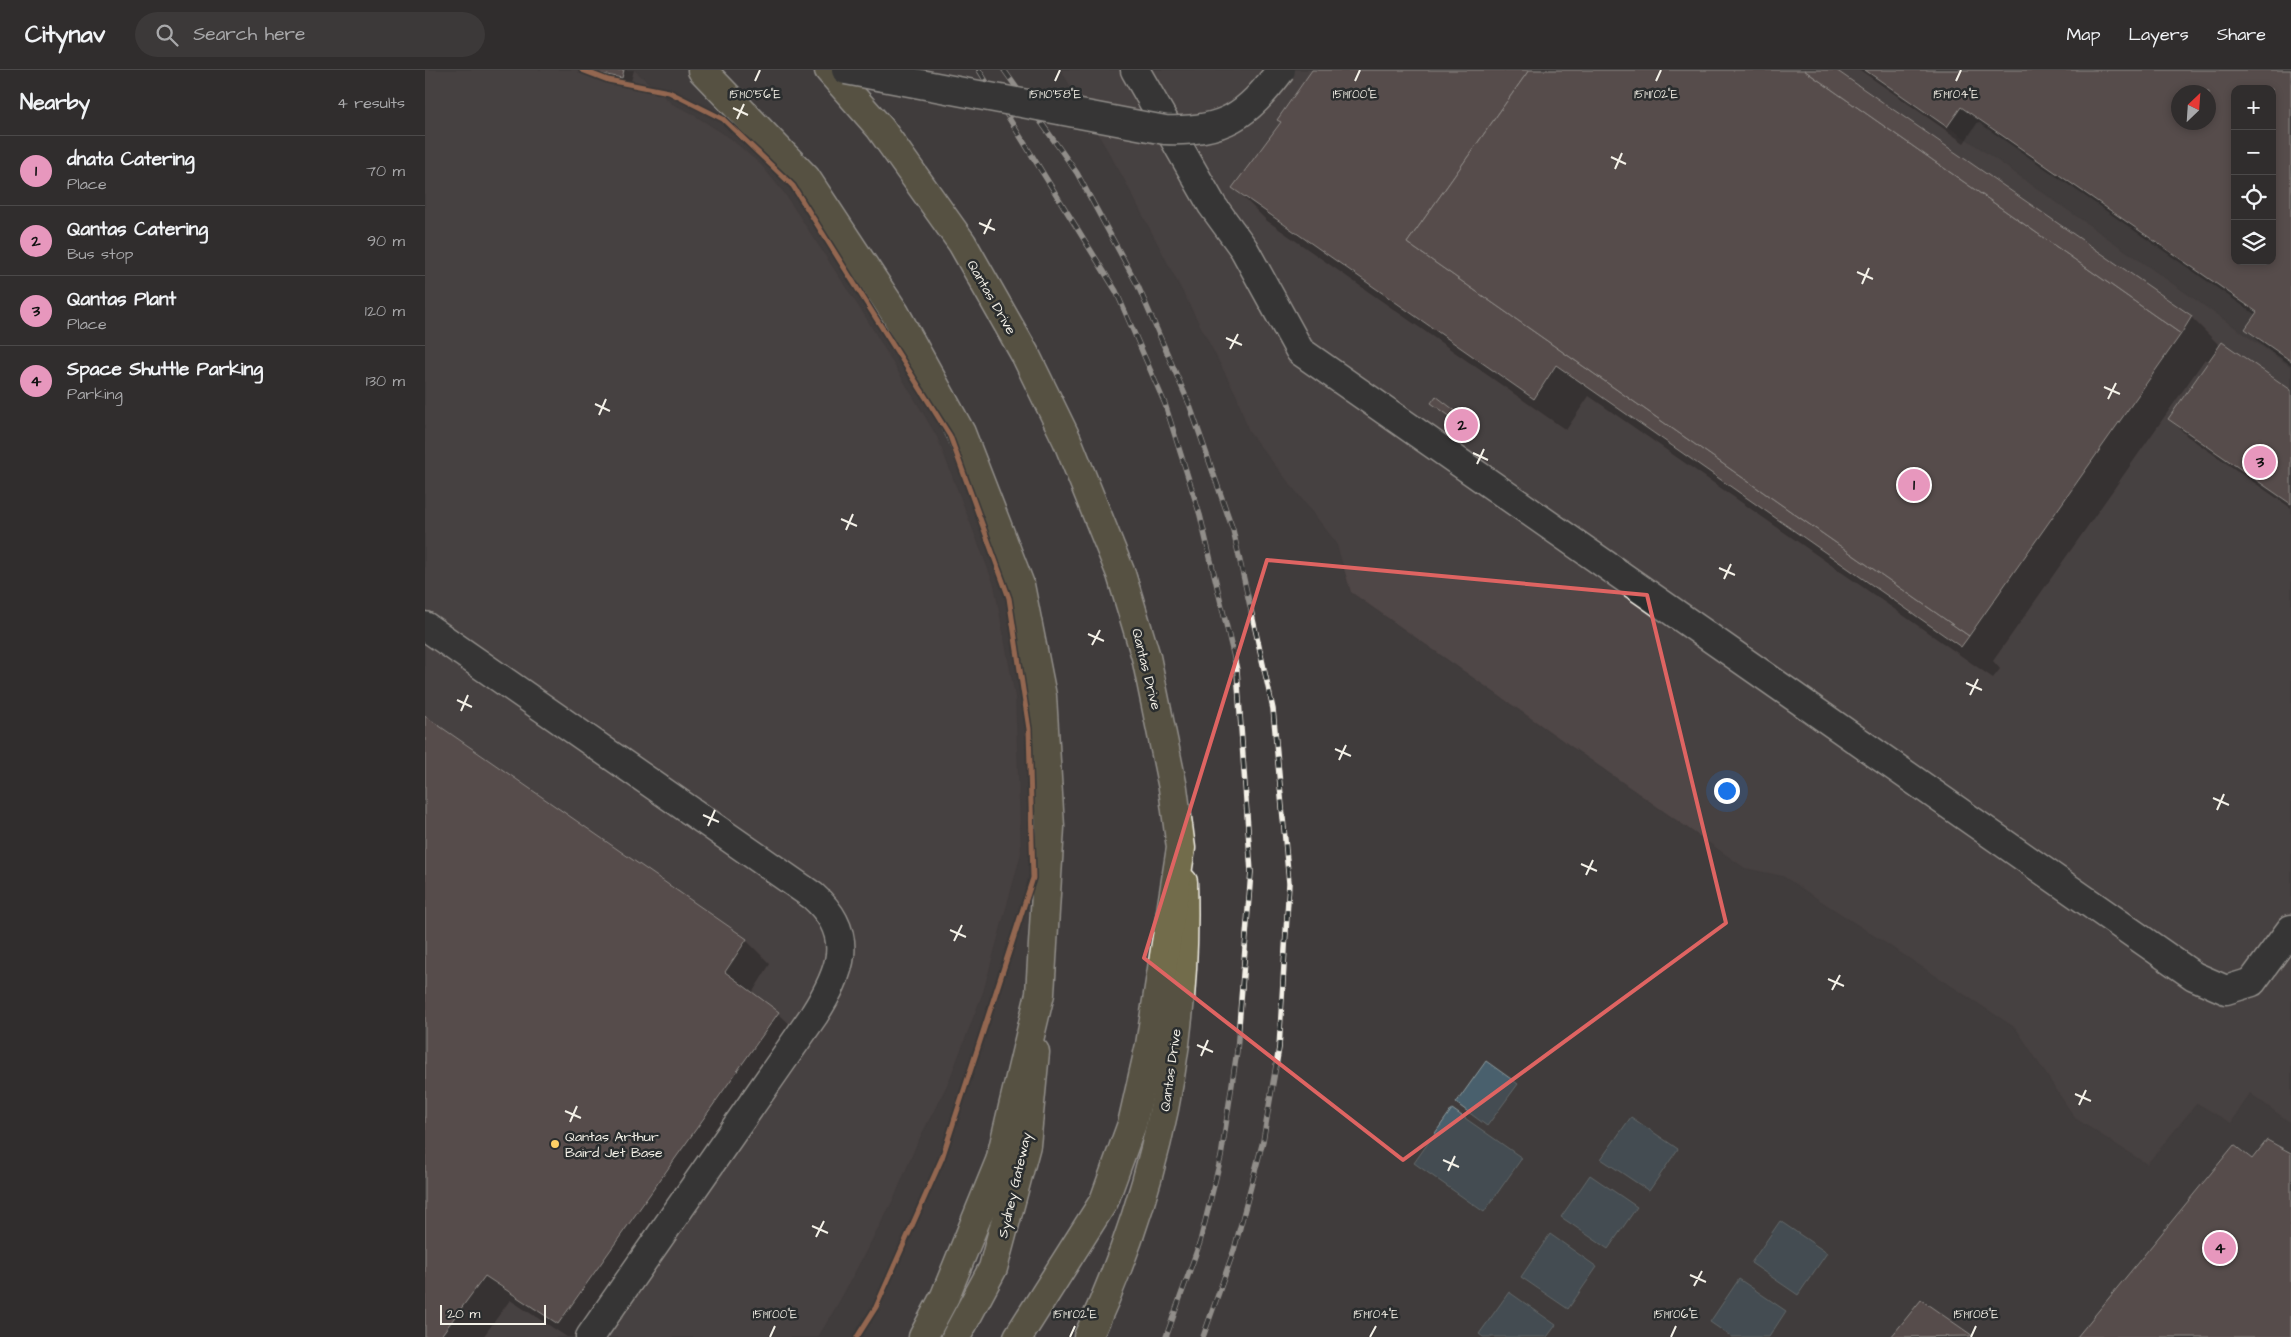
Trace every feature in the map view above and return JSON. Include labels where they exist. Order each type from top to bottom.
[{"type":"main road","points":[[702,70],[806,178],[895,313],[961,433],[1020,585],[1041,696],[1050,826],[1040,994],[1000,1161],[945,1296],[923,1337]]},
{"type":"main road","name":"Qantas Drive","points":[[829,70],[880,128],[962,243],[1026,356],[1067,440],[1121,574],[1146,657],[1167,751],[1181,848],[1184,926],[1183,968],[1175,1049],[1162,1128],[1133,1224],[1089,1337]]},
{"type":"main road","points":[[1018,1337],[1104,1201],[1132,1124],[1149,1045],[1181,848]]},
{"type":"main road","name":"Sydney Gateway","points":[[957,1337],[993,1268],[1026,1145],[1040,994]]},
{"type":"lane","points":[[846,70],[1165,130],[1195,131],[1225,122],[1252,106],[1281,70]]},
{"type":"lane","points":[[1135,70],[1212,205],[1244,248],[1300,351],[2194,976],[2226,990],[2253,982],[2291,929]]},
{"type":"lane","points":[[425,626],[813,896],[829,913],[839,933],[842,955],[839,966],[819,1008],[589,1337]]},
{"type":"highlighted area","points":[[1267,560],[1647,595],[1726,923],[1403,1160],[1144,958]]},
{"type":"shaded area","points":[[425,70],[634,70],[672,104],[689,112],[731,139],[761,165],[784,193],[866,318],[937,437],[994,585],[1015,697],[1021,853],[983,992],[948,1083],[917,1143],[894,1198],[840,1300],[818,1337],[425,1337]]},
{"type":"shaded area","points":[[1061,70],[1868,70],[2291,367],[2291,1123],[2250,1093],[2231,1123],[2197,1103],[2147,1164],[2075,1118],[2016,1028],[1783,876],[1745,868],[1351,592],[1336,542],[1249,432],[1237,396],[1123,177]]},
{"type":"water","points":[[1486,1061],[1518,1084],[1487,1126],[1456,1103]]},
{"type":"water","points":[[1452,1109],[1522,1158],[1484,1212],[1414,1163]]},
{"type":"water","points":[[1631,1117],[1678,1149],[1649,1191],[1601,1159]]},
{"type":"water","points":[[1590,1175],[1637,1207],[1608,1249],[1561,1217]]},
{"type":"water","points":[[1780,1221],[1827,1253],[1798,1295],[1751,1263]]},
{"type":"water","points":[[1550,1234],[1597,1267],[1568,1309],[1521,1277]]},
{"type":"water","points":[[1739,1279],[1786,1311],[1769,1337],[1732,1337],[1710,1322]]},
{"type":"water","points":[[1509,1292],[1556,1325],[1547,1337],[1483,1337],[1479,1334]]},
{"type":"building","points":[[598,70],[624,70],[622,78],[597,73]]},
{"type":"building","points":[[1312,70],[1529,70],[1407,243],[1969,636],[1961,647],[1556,365],[1534,399],[1232,188],[1281,122],[1277,120]]},
{"type":"building","points":[[1529,70],[1804,70],[2181,334],[1969,636],[1407,243]]},
{"type":"building","points":[[1804,70],[1836,70],[2192,316],[2181,334]]},
{"type":"building","points":[[1865,70],[2291,70],[2291,361],[2245,329],[2257,312],[1961,107],[1947,127]]},
{"type":"building","points":[[2222,342],[2291,390],[2291,504],[2168,419]]},
{"type":"building","points":[[1436,396],[1458,413],[1454,419],[1431,403]]},
{"type":"building","name":"Qantas Arthur Baird Jet Base","points":[[425,716],[747,939],[725,972],[779,1012],[558,1324],[485,1276],[440,1337],[425,1337]]},
{"type":"building","points":[[2267,1140],[2291,1153],[2291,1337],[2077,1337],[2234,1145],[2252,1159]]},
{"type":"building","points":[[1921,1300],[1973,1336],[1891,1337]]},
{"type":"railway","points":[[979,70],[1116,291],[1165,404],[1200,515],[1237,670],[1251,872],[1237,1051],[1221,1157],[1200,1242],[1166,1337]]},
{"type":"railway","points":[[1004,70],[1077,173],[1138,286],[1190,406],[1233,530],[1273,709],[1289,883],[1279,1048],[1263,1141],[1234,1250],[1203,1337]]},
{"type":"cycle path","points":[[582,70],[608,80],[669,92],[723,119],[793,186],[950,436],[1009,598],[1029,729],[1033,878],[942,1158],[876,1307],[857,1337]]},
{"type":"place","name":"Qantas Catering","points":[[1462,425]]},
{"type":"place","name":"Qantas Plant","points":[[2260,462]]},
{"type":"place","name":"dnata Catering","points":[[1914,485]]},
{"type":"place","name":"Qantas Arthur Baird Jet Base","points":[[555,1144]]},
{"type":"place","name":"Space Shuttle Parking","points":[[2220,1248]]}]
